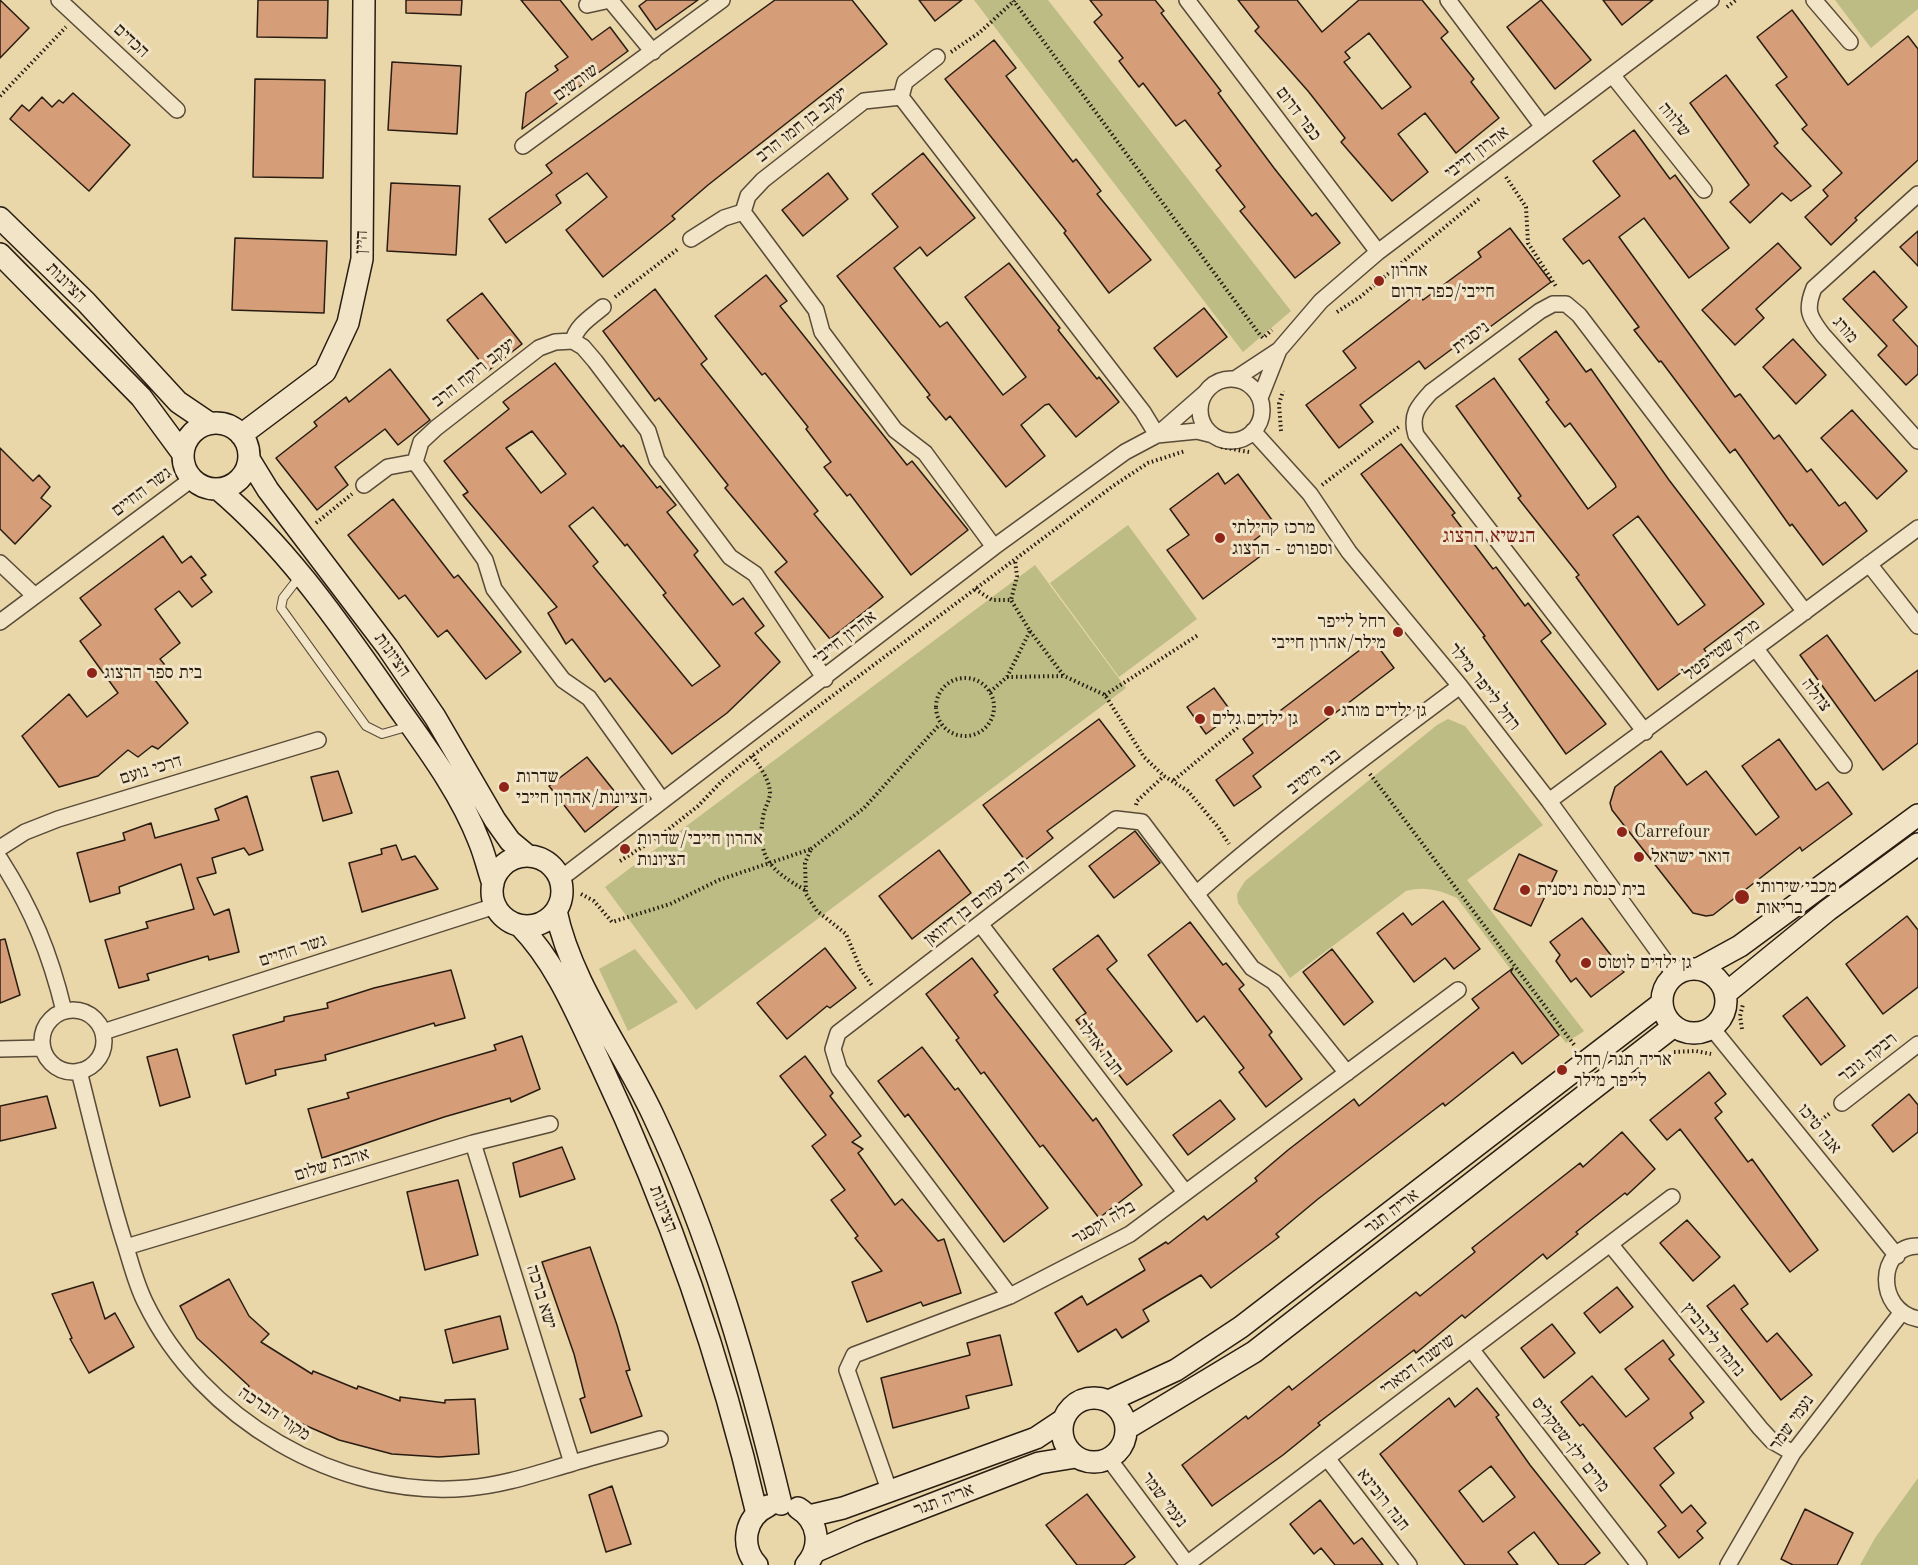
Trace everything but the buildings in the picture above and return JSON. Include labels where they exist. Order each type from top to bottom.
[{"type":"street","name":"הכדים","points":[[59,0],[177,110]]},
{"type":"street","name":"היין","points":[[242,435],[325,372],[348,323],[362,259],[364,0]]},
{"type":"street","points":[[587,5],[610,0],[653,52]]},
{"type":"street","name":"שורשים","points":[[523,146],[722,0]]},
{"type":"street","name":"כפר דרום","points":[[1187,0],[1378,252]]},
{"type":"street","points":[[1448,0],[1543,127]]},
{"type":"street","points":[[1815,0],[1850,42]]},
{"type":"street","name":"אהרון חייבי","points":[[1236,379],[1279,350],[1321,301],[1378,252],[1711,4]]},
{"type":"street","points":[[937,57],[905,82],[901,97],[1143,412],[1157,435]]},
{"type":"street","name":"שלווה","points":[[1613,76],[1704,190]]},
{"type":"street","name":"יעקב בן חמו הרב","points":[[743,212],[748,196],[763,180],[864,101],[901,97]]},
{"type":"street","name":"מורג","points":[[1918,194],[1814,288],[1808,304],[1812,320],[1823,335],[1918,441]]},
{"type":"street","points":[[691,239],[724,218],[743,212],[816,310],[822,332],[848,368],[895,430],[925,453],[994,547]]},
{"type":"street","name":"הציונות","points":[[0,218],[86,302],[178,402],[209,423]]},
{"type":"street","name":"הציונות","points":[[0,254],[141,397],[183,454]]},
{"type":"street","name":"ניסנית","points":[[1412,422],[1417,408],[1431,392],[1540,311],[1553,304],[1566,304]]},
{"type":"street","points":[[1566,304],[1579,315],[1805,612]]},
{"type":"street","points":[[603,307],[574,334],[573,341],[583,347],[595,361],[648,431],[657,460],[730,558],[755,574],[825,679]]},
{"type":"street","name":"יעקב רוקח הרב","points":[[415,462],[421,442],[436,428],[539,348],[555,342],[573,341]]},
{"type":"street","name":"אהרון חייבי","points":[[1260,398],[1279,350]]},
{"type":"street","points":[[1236,379],[1250,385],[1260,398],[1262,416],[1253,431],[1246,437],[1215,441],[1201,417],[1200,408],[1205,393],[1218,382],[1236,379]]},
{"type":"street","name":"אהרון חייבי","points":[[559,876],[568,873],[825,679],[994,547],[1125,452],[1157,435],[1205,393]]},
{"type":"street","points":[[1412,422],[1424,447],[1645,732]]},
{"type":"street","points":[[209,423],[227,424],[242,435],[249,459],[243,475],[236,482],[218,489],[208,488],[192,479],[184,463],[183,454],[189,436],[201,426],[209,423]]},
{"type":"street","name":"אהרון חייבי","points":[[1157,435],[1197,431],[1215,441]]},
{"type":"street","name":"רחל לייפר מילר","points":[[1253,431],[1310,494],[1349,552],[1460,686],[1549,801],[1675,975]]},
{"type":"street","name":"הציונות","points":[[249,459],[268,490],[381,639],[435,717],[510,842],[528,855]]},
{"type":"street","points":[[364,485],[388,467],[415,462],[485,560],[494,590],[563,680],[589,698],[662,800]]},
{"type":"street","name":"גשר החיים","points":[[0,622],[192,479]]},
{"type":"street","name":"הציונות","points":[[218,489],[272,539],[411,726],[464,809],[480,841],[493,884]]},
{"type":"street","name":"מרק שטייפטל","points":[[1549,801],[1918,528]]},
{"type":"street","points":[[0,562],[35,596]]},
{"type":"street","points":[[1869,564],[1918,626]]},
{"type":"street","name":"צהלה","points":[[1756,649],[1844,765]]},
{"type":"street","name":"בני מיטיב","points":[[1196,894],[1360,761],[1460,686]]},
{"type":"street","name":"דרכי נועם","points":[[0,848],[25,832],[58,819],[318,740]]},
{"type":"street","points":[[1698,969],[1740,946],[1918,814]]},
{"type":"street","name":"הרב עמרם בן דיוואן","points":[[1010,1296],[839,1069],[833,1049],[838,1033],[1116,819],[1134,821]]},
{"type":"street","points":[[1134,821],[1142,822],[1252,968],[1274,982],[1347,1073]]},
{"type":"street","points":[[1725,994],[1828,910],[1918,844]]},
{"type":"street","points":[[528,855],[539,858],[551,866],[559,876],[562,891],[556,911],[540,924],[520,926],[510,922],[495,906],[493,884],[503,865],[517,857],[528,855]]},
{"type":"street","points":[[0,859],[22,894],[45,941],[64,1011]]},
{"type":"street","name":"גשר החיים","points":[[103,1032],[495,906]]},
{"type":"street","name":"הציונות","points":[[556,911],[566,947],[654,1116],[695,1219],[735,1336],[764,1434],[781,1504]]},
{"type":"street","name":"חנה אדלר","points":[[981,925],[1185,1192]]},
{"type":"street","name":"הציונות","points":[[520,926],[549,961],[630,1126],[667,1218],[707,1333],[739,1441],[757,1514]]},
{"type":"street","points":[[1689,969],[1698,969],[1715,977],[1725,994],[1723,1013],[1711,1027],[1692,1033],[1674,1026],[1668,1020],[1662,1003],[1665,987],[1675,975],[1689,969]]},
{"type":"street","name":"בלה וקסנר","points":[[888,1488],[847,1370],[854,1355],[1010,1296],[1130,1234],[1458,990]]},
{"type":"street","name":"אריה תגר","points":[[1109,1401],[1176,1370],[1241,1327],[1662,1003]]},
{"type":"street","points":[[64,1011],[85,1011],[98,1020],[103,1032],[104,1047],[98,1061],[87,1070],[67,1072],[57,1068],[46,1058],[43,1048],[43,1031],[49,1020],[64,1011]]},
{"type":"street","name":"אריה תגר","points":[[1126,1429],[1254,1352],[1674,1026]]},
{"type":"street","name":"אנה טיכו","points":[[1711,1027],[1897,1256]]},
{"type":"street","name":"רבקה גובר","points":[[1842,1103],[1918,1044]]},
{"type":"street","points":[[0,1049],[43,1048]]},
{"type":"street","name":"מקור הברכה","points":[[79,1071],[106,1180],[145,1302],[184,1360],[213,1395],[247,1424],[304,1458],[358,1476],[410,1486],[466,1488],[519,1480],[660,1438]]},
{"type":"street","name":"אהבת שלום","points":[[126,1247],[473,1143],[550,1124]]},
{"type":"street","name":"ישא ברכה","points":[[473,1143],[572,1463]]},
{"type":"street","name":"שושנה דמארי","points":[[1188,1564],[1672,1197]]},
{"type":"street","name":"נחמה ליבוביץ","points":[[1610,1244],[1760,1428],[1773,1441],[1793,1453]]},
{"type":"street","points":[[1918,1246],[1913,1246],[1897,1256],[1888,1270],[1886,1283],[1888,1296],[1902,1312],[1918,1319]]},
{"type":"street","name":"נעמי שמר","points":[[1728,1565],[1793,1453],[1902,1312]]},
{"type":"street","name":"מרים ילן-שטקליס","points":[[1471,1349],[1639,1565]]},
{"type":"street","points":[[1091,1397],[1109,1401],[1122,1413],[1126,1429],[1122,1446],[1109,1459],[1092,1462],[1076,1457],[1063,1441],[1063,1420],[1067,1411],[1082,1400],[1091,1397]]},
{"type":"street","name":"אריה תגר","points":[[809,1516],[843,1508],[1036,1438],[1063,1420]]},
{"type":"street","name":"אריה תגר","points":[[810,1559],[860,1532],[1039,1463],[1076,1457]]},
{"type":"street","name":"חנה רובינא","points":[[1326,1458],[1409,1565]]},
{"type":"street","name":"נעמי שמר","points":[[1109,1459],[1188,1564]]},
{"type":"street","points":[[757,1565],[747,1547],[746,1535],[757,1514],[764,1508],[781,1504],[792,1505],[809,1516],[816,1534],[810,1559]]},
{"type":"lane","points":[[300,575],[283,598],[281,608],[359,717],[366,726],[382,734],[411,726]]},
{"type":"path","points":[[1711,4],[1736,0]]},
{"type":"path","points":[[937,57],[952,52],[979,33],[1014,1],[1263,338]]},
{"type":"path","points":[[0,96],[76,16]]},
{"type":"path","points":[[1497,185],[1515,171]]},
{"type":"path","points":[[1506,177],[1526,207],[1528,243],[1548,271],[1566,304]]},
{"type":"path","points":[[1332,317],[1360,297],[1488,192]]},
{"type":"path","points":[[603,307],[691,239]]},
{"type":"path","points":[[1281,431],[1280,404],[1283,388]]},
{"type":"path","points":[[1310,494],[1398,427],[1412,422]]},
{"type":"path","points":[[1215,441],[1253,453]]},
{"type":"path","points":[[620,861],[660,836],[683,818],[752,756],[1148,463],[1195,448]]},
{"type":"path","points":[[301,534],[364,485]]},
{"type":"path","points":[[1015,560],[1017,576],[1011,600],[1030,631],[1064,676]]},
{"type":"path","points":[[975,589],[992,600],[1011,600]]},
{"type":"path","points":[[990,692],[1007,677],[1030,631]]},
{"type":"path","points":[[1105,695],[1198,635]]},
{"type":"path","points":[[1007,677],[1064,676],[1105,695],[1130,739],[1144,757],[1164,776],[1174,780],[1188,791],[1218,827],[1228,840],[1234,861]]},
{"type":"path","points":[[957,679],[975,680],[990,692],[993,712],[984,729],[976,734],[956,735],[940,724],[935,706],[942,689],[949,683],[957,679]]},
{"type":"path","points":[[1174,780],[1255,712]]},
{"type":"path","points":[[580,894],[594,901],[612,922],[670,904],[719,880],[812,849],[864,808],[940,724]]},
{"type":"path","points":[[752,756],[764,771],[770,794],[763,816],[762,852],[770,864],[786,879],[806,891]]},
{"type":"path","points":[[1360,761],[1580,1052]]},
{"type":"path","points":[[1134,821],[1137,801],[1164,776]]},
{"type":"path","points":[[812,849],[805,864],[806,891],[817,911],[846,934],[861,970],[882,1000]]},
{"type":"path","points":[[1742,1029],[1740,1016],[1749,994]]},
{"type":"path","points":[[1669,1053],[1695,1051],[1712,1055]]},
{"type":"green space","points":[[974,0],[1048,0],[1291,311],[1243,352]]},
{"type":"green space","points":[[1835,0],[1918,0],[1918,9],[1871,48]]},
{"type":"green space","points":[[1128,525],[1197,619],[1119,677],[1050,583]]},
{"type":"green space","points":[[1035,565],[1126,688],[696,1010],[605,887]]},
{"type":"green space","points":[[1448,719],[1465,726],[1543,825],[1467,880],[1584,1031],[1566,1043],[1457,898],[1432,890],[1406,891],[1290,978],[1238,903],[1237,894],[1245,881],[1437,725]]},
{"type":"green space","points":[[635,949],[678,1002],[628,1031],[599,969]]},
{"type":"green space","points":[[1918,1478],[1918,1565],[1860,1565],[1875,1538]]},
{"type":"place","name":"אהרון חייבי/כפר דרום","points":[[1379,281]]},
{"type":"place","name":"מרכז קהילתי וספורט - הרצוג","points":[[1220,538]]},
{"type":"place","name":"רחל לייפר מילר/אהרון חייבי","points":[[1398,632]]},
{"type":"place","name":"בית ספר הרצוג","points":[[92,673]]},
{"type":"place","name":"גן ילדים מורג","points":[[1329,711]]},
{"type":"place","name":"גן ילדים גלים","points":[[1200,719]]},
{"type":"place","name":"שדרות הציונות/אהרון חייבי","points":[[504,787]]},
{"type":"place","name":"Carrefour","points":[[1622,832]]},
{"type":"place","name":"אהרון חייבי/שדרות הציונות","points":[[625,849]]},
{"type":"place","name":"דואר ישראל","points":[[1639,857]]},
{"type":"place","name":"בית כנסת ניסנית","points":[[1525,890]]},
{"type":"place","name":"מכבי שירותי בריאות","points":[[1742,897]]},
{"type":"place","name":"גן ילדים לוטוס","points":[[1586,963]]},
{"type":"place","name":"אריה תגר/רחל לייפר מילר","points":[[1562,1070]]},
{"type":"district","name":"הנשיא הרצוג","points":[[1489,537]]}]
